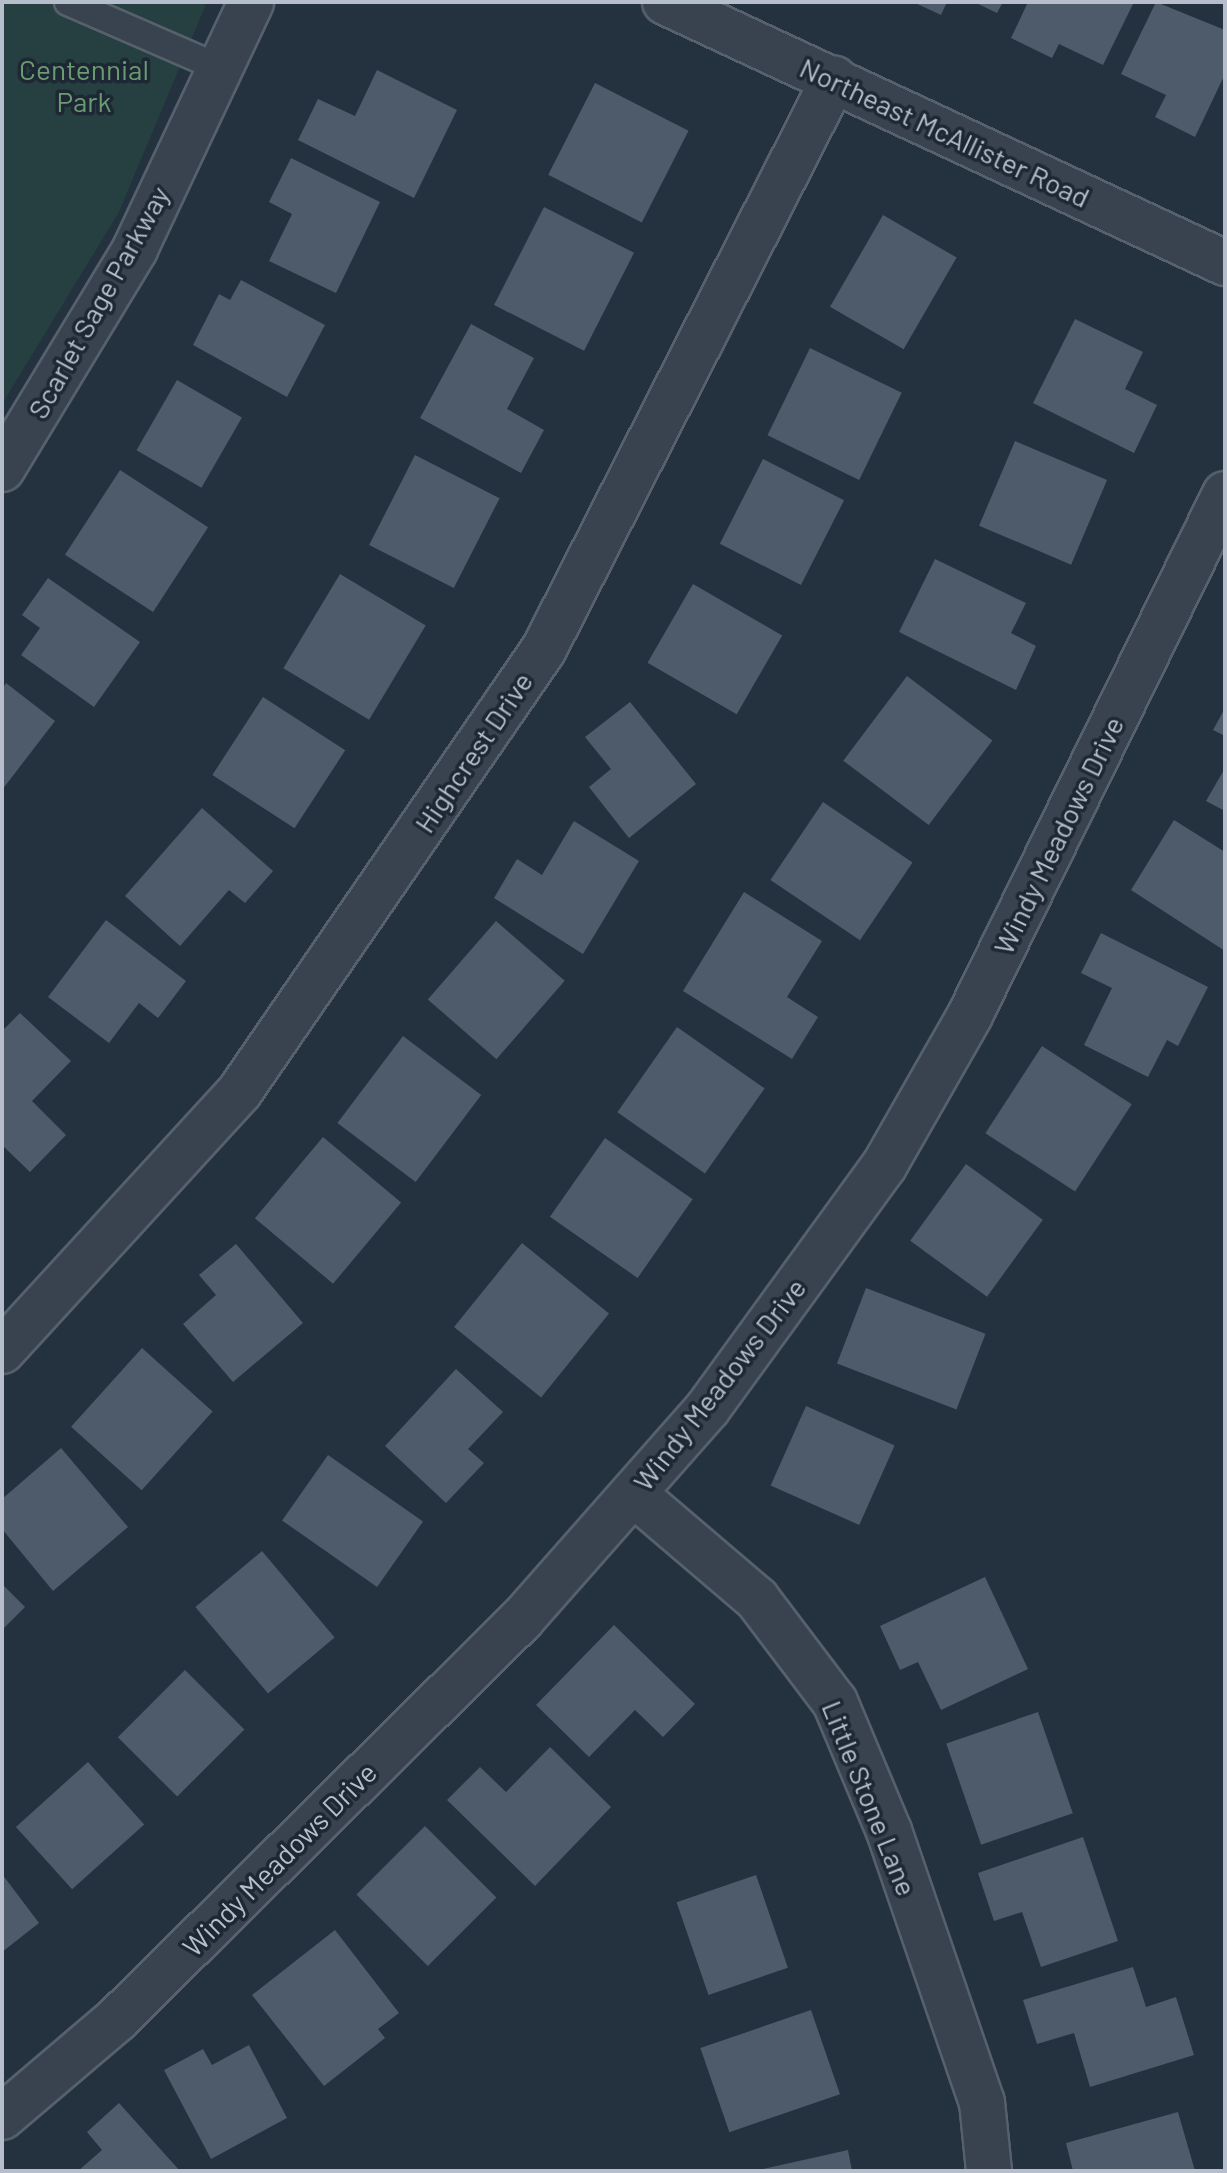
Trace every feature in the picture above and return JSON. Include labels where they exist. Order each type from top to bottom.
[{"type":"street","name":"Scarlet Sage Parkway","points":[[2,469],[135,249],[251,2]]},
{"type":"street","name":"Northeast McAllister Road","points":[[665,2],[1225,263]]},
{"type":"street","name":"Highcrest Drive","points":[[2,1351],[240,1091],[544,649],[834,79]]},
{"type":"street","name":"Windy Meadows Drive","points":[[2,2117],[140,1996],[522,1619],[708,1408],[884,1166],[970,1015],[1225,494]]},
{"type":"street","name":"Little Stone Lane","points":[[634,1494],[757,1599],[835,1702],[889,1831],[982,2102],[989,2171]]},
{"type":"lane","points":[[68,2],[220,68]]},
{"type":"green space","name":"Centennial Park","points":[[2,2],[207,2],[119,212],[2,404]]},
{"type":"building","points":[[913,2],[947,2],[941,15]]},
{"type":"building","points":[[974,2],[1003,2],[997,13]]},
{"type":"building","points":[[1028,2],[1134,2],[1103,65],[1059,44],[1052,58],[1011,38]]},
{"type":"building","points":[[1156,2],[1225,30],[1225,74],[1195,137],[1155,117],[1166,95],[1121,74]]},
{"type":"building","points":[[377,70],[457,110],[414,198],[298,140],[318,99],[355,116]]},
{"type":"building","points":[[595,83],[689,131],[642,222],[548,175]]},
{"type":"building","points":[[291,158],[380,202],[336,293],[269,261],[292,214],[269,202]]},
{"type":"building","points":[[544,207],[634,253],[584,351],[494,305]]},
{"type":"building","points":[[883,215],[957,257],[904,349],[830,307]]},
{"type":"building","points":[[241,280],[325,325],[287,397],[193,345],[219,294],[230,300]]},
{"type":"building","points":[[1075,319],[1143,352],[1125,389],[1157,405],[1134,453],[1033,403]]},
{"type":"building","points":[[471,324],[534,358],[507,409],[544,430],[521,473],[420,418]]},
{"type":"building","points":[[810,348],[902,393],[859,480],[767,435]]},
{"type":"building","points":[[177,380],[242,418],[201,488],[136,450]]},
{"type":"building","points":[[1015,441],[1107,480],[1071,565],[979,526]]},
{"type":"building","points":[[415,455],[500,498],[454,588],[369,545]]},
{"type":"building","points":[[763,459],[844,500],[801,585],[720,544]]},
{"type":"building","points":[[120,470],[208,527],[153,612],[65,555]]},
{"type":"building","points":[[935,559],[1026,603],[1011,633],[1036,646],[1016,690],[899,632]]},
{"type":"building","points":[[340,574],[426,626],[369,720],[283,668]]},
{"type":"building","points":[[48,578],[140,642],[94,707],[21,655],[40,628],[22,615]]},
{"type":"building","points":[[693,584],[782,636],[737,714],[648,663]]},
{"type":"building","points":[[907,676],[992,740],[929,825],[843,761]]},
{"type":"building","points":[[6,683],[55,721],[2,790],[2,689]]},
{"type":"building","points":[[263,697],[345,750],[295,828],[212,775]]},
{"type":"building","points":[[630,702],[696,784],[629,838],[589,787],[611,769],[585,737]]},
{"type":"building","points":[[1225,708],[1225,736],[1213,730]]},
{"type":"building","points":[[1225,768],[1225,811],[1206,801]]},
{"type":"building","points":[[823,802],[913,862],[860,940],[770,880]]},
{"type":"building","points":[[202,808],[273,871],[245,903],[229,890],[180,946],[125,896]]},
{"type":"building","points":[[1174,820],[1225,852],[1225,951],[1131,890]]},
{"type":"building","points":[[574,821],[639,861],[583,954],[494,898],[517,859],[542,875]]},
{"type":"building","points":[[744,892],[822,941],[787,997],[818,1017],[792,1059],[683,991]]},
{"type":"building","points":[[106,920],[186,981],[158,1018],[139,1003],[109,1043],[48,997]]},
{"type":"building","points":[[496,921],[565,981],[496,1059],[428,999]]},
{"type":"building","points":[[1101,933],[1208,987],[1178,1046],[1167,1040],[1148,1077],[1084,1045],[1112,988],[1081,973]]},
{"type":"building","points":[[20,1013],[71,1061],[32,1101],[66,1135],[30,1172],[2,1145],[2,1031]]},
{"type":"building","points":[[677,1027],[765,1088],[705,1174],[617,1112]]},
{"type":"building","points":[[403,1036],[481,1095],[416,1182],[337,1123]]},
{"type":"building","points":[[1042,1046],[1132,1104],[1075,1191],[985,1133]]},
{"type":"building","points":[[323,1137],[401,1203],[333,1284],[255,1218]]},
{"type":"building","points":[[605,1138],[693,1199],[638,1278],[550,1217]]},
{"type":"building","points":[[966,1164],[1043,1220],[987,1297],[910,1241]]},
{"type":"building","points":[[522,1243],[609,1313],[541,1397],[454,1327]]},
{"type":"building","points":[[236,1244],[303,1323],[233,1382],[183,1324],[216,1295],[199,1275]]},
{"type":"building","points":[[866,1288],[985,1334],[956,1409],[837,1364]]},
{"type":"building","points":[[142,1348],[213,1412],[142,1490],[71,1427]]},
{"type":"building","points":[[456,1369],[503,1412],[468,1449],[484,1463],[446,1503],[385,1446]]},
{"type":"building","points":[[806,1406],[895,1445],[859,1525],[771,1485]]},
{"type":"building","points":[[61,1448],[128,1527],[53,1591],[2,1529],[2,1499]]},
{"type":"building","points":[[328,1455],[423,1522],[377,1587],[282,1521]]},
{"type":"building","points":[[262,1551],[335,1638],[268,1693],[195,1607]]},
{"type":"building","points":[[985,1577],[1028,1669],[941,1710],[918,1662],[900,1670],[880,1626]]},
{"type":"building","points":[[2,1584],[25,1607],[2,1630]]},
{"type":"building","points":[[614,1625],[695,1704],[663,1737],[635,1710],[589,1757],[536,1705]]},
{"type":"building","points":[[185,1670],[244,1729],[177,1797],[118,1737]]},
{"type":"building","points":[[1038,1712],[1073,1813],[981,1845],[946,1744]]},
{"type":"building","points":[[550,1747],[611,1807],[535,1886],[447,1800],[480,1767],[506,1792]]},
{"type":"building","points":[[88,1762],[144,1824],[72,1889],[16,1827]]},
{"type":"building","points":[[425,1826],[496,1897],[428,1966],[356,1895]]},
{"type":"building","points":[[1083,1837],[1118,1941],[1041,1967],[1022,1912],[994,1921],[978,1873]]},
{"type":"building","points":[[2,1874],[39,1923],[2,1952]]},
{"type":"building","points":[[756,1875],[788,1968],[708,1995],[677,1902]]},
{"type":"building","points":[[335,1930],[399,2013],[378,2029],[385,2038],[324,2086],[252,1995]]},
{"type":"building","points":[[1133,1967],[1146,2007],[1176,1997],[1194,2055],[1090,2087],[1074,2033],[1037,2044],[1023,2000]]},
{"type":"building","points":[[811,2010],[840,2094],[729,2132],[700,2048]]},
{"type":"building","points":[[249,2045],[287,2118],[211,2159],[164,2070],[203,2049],[212,2065]]},
{"type":"building","points":[[119,2103],[180,2171],[78,2171],[102,2150],[87,2132]]},
{"type":"building","points":[[1178,2112],[1195,2171],[1073,2171],[1066,2143]]},
{"type":"building","points":[[848,2150],[852,2171],[759,2170]]}]
